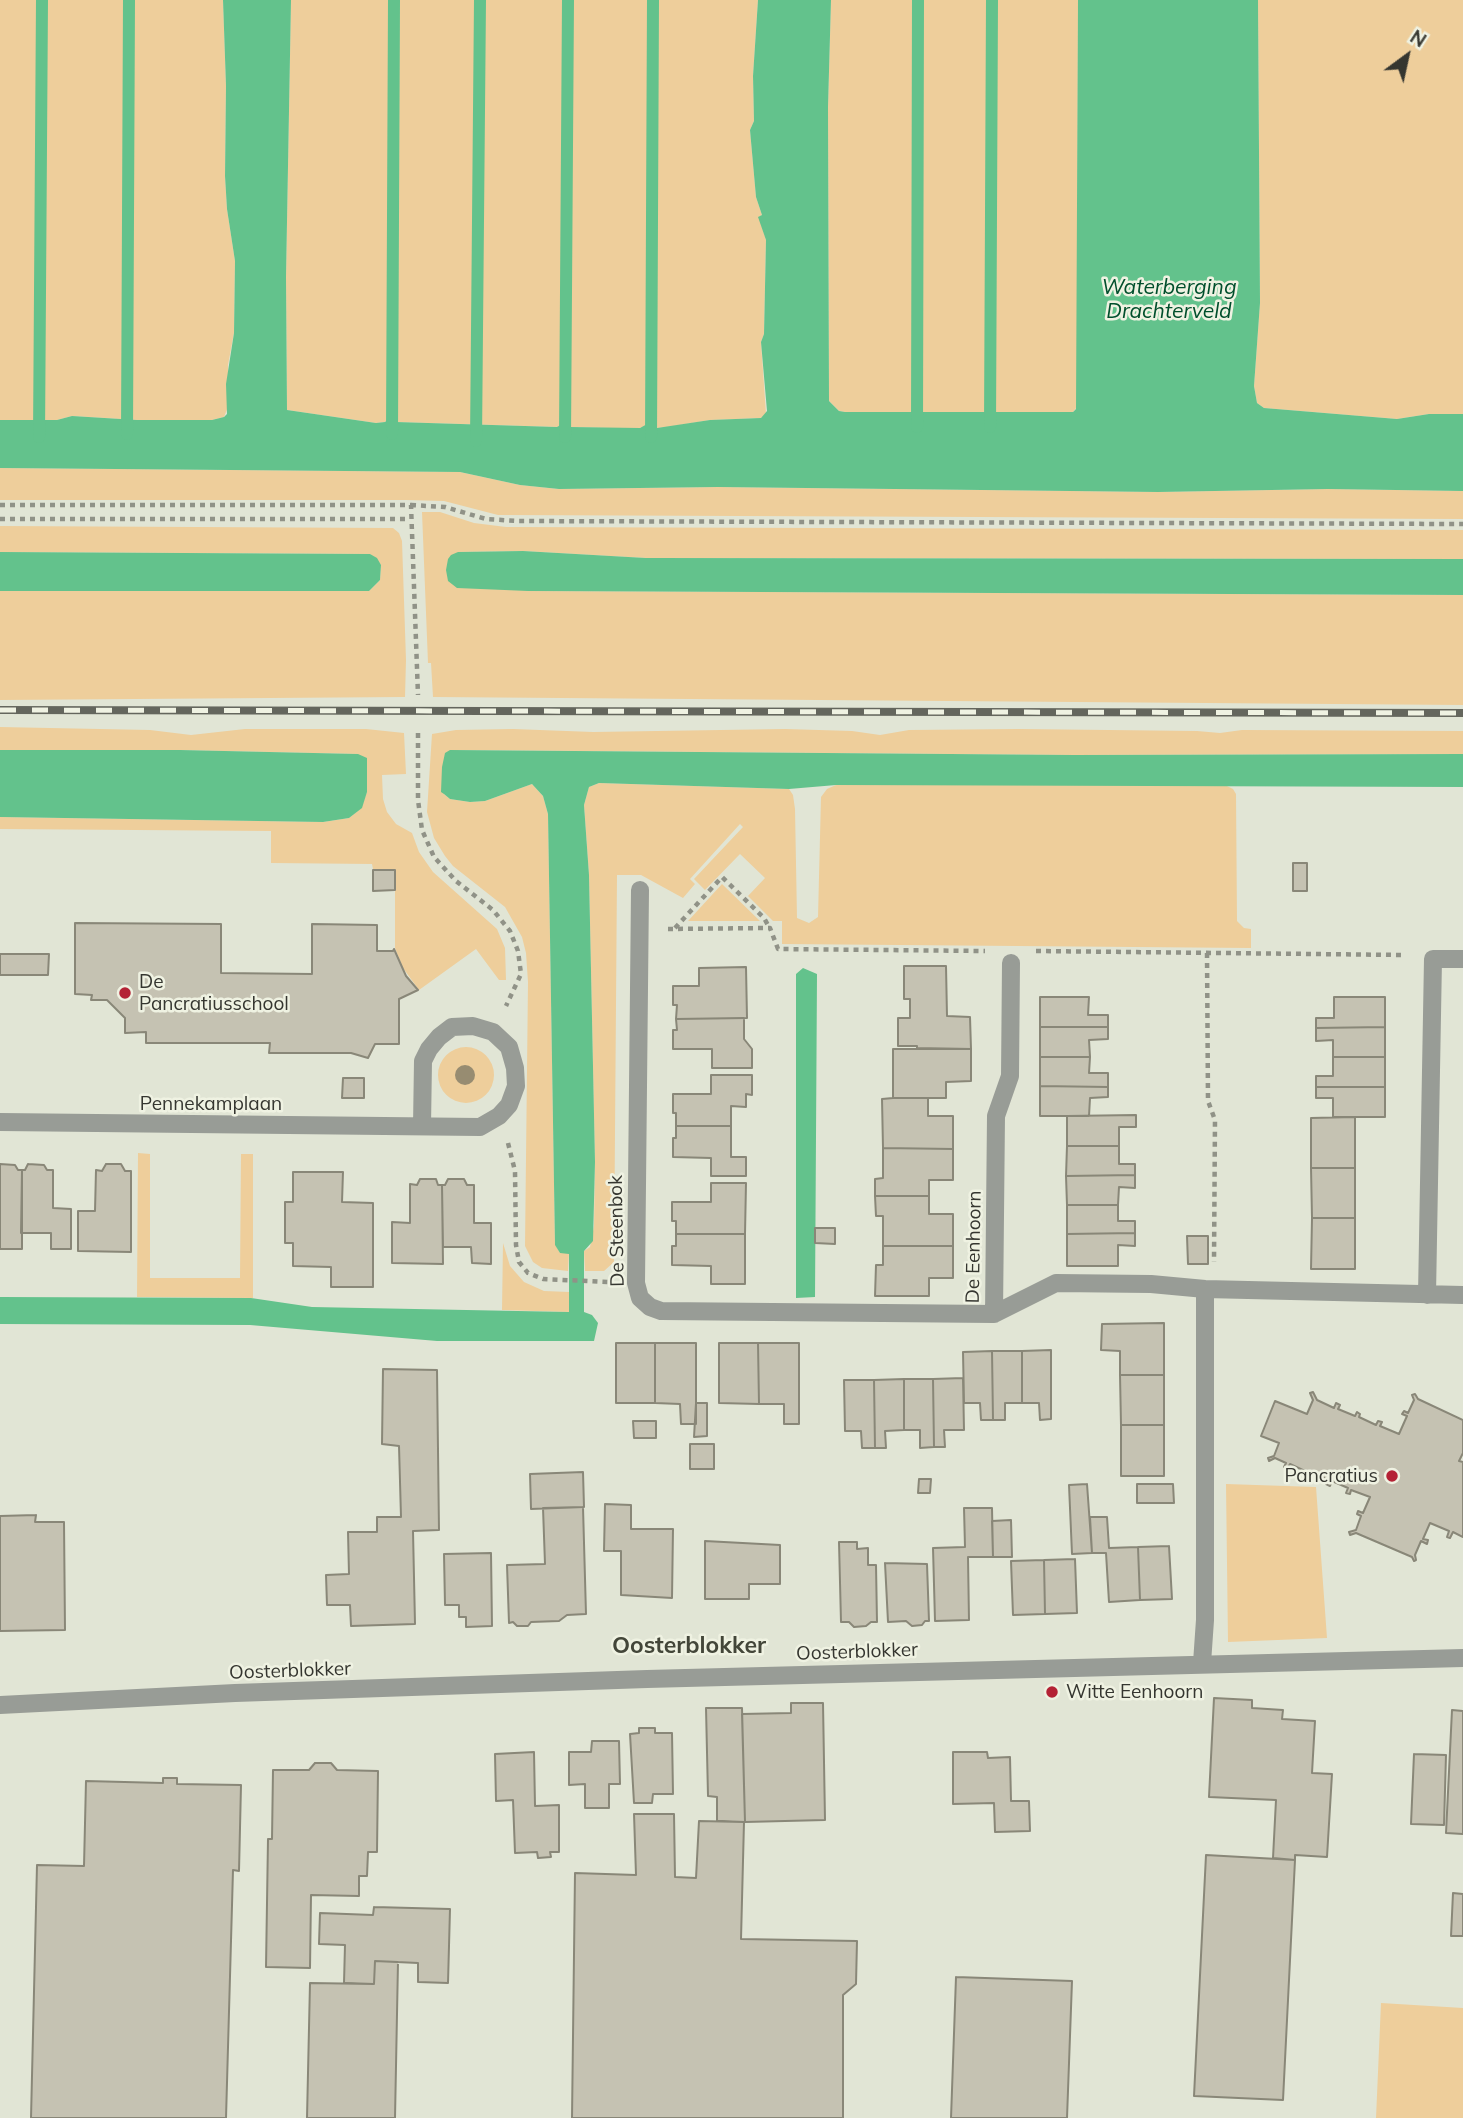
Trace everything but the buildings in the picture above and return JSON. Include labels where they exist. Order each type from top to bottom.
[{"type":"street","name":"De Steenbok","points":[[640,890],[636,1283],[640,1298],[650,1307],[661,1311],[994,1314]]},
{"type":"street","points":[[1427,1296],[1433,959],[1463,959]]},
{"type":"street","name":"De Eenhoorn","points":[[1011,963],[1010,1076],[996,1116],[994,1314],[1056,1283],[1463,1295]]},
{"type":"street","points":[[422,1126],[423,1060],[439,1037],[452,1027],[473,1026],[493,1032],[509,1047],[515,1068],[516,1086],[509,1105],[499,1116]]},
{"type":"street","name":"Pennekamplaan","points":[[0,1122],[480,1127],[499,1116]]},
{"type":"street","points":[[1202,1663],[1205,1619],[1206,1289]]},
{"type":"street","name":"Oosterblokker","points":[[0,1705],[248,1693],[1202,1663],[1463,1658]]},
{"type":"path","points":[[0,505],[411,505],[445,507],[486,519],[517,521],[1463,524]]},
{"type":"path","points":[[411,505],[418,695]]},
{"type":"path","points":[[0,519],[410,519]]},
{"type":"path","points":[[418,733],[422,830],[434,857],[456,881],[493,910],[510,931],[518,951],[521,974],[493,1032]]},
{"type":"path","points":[[674,929],[722,877],[764,918],[770,928]]},
{"type":"path","points":[[1206,1289],[1214,1269],[1216,1120],[1208,1101],[1207,953]]},
{"type":"path","points":[[499,1116],[515,1171],[516,1245],[519,1262],[528,1273],[543,1279],[585,1281]]},
{"type":"shaded area","points":[[0,0],[223,0],[225,176],[235,261],[234,333],[228,365],[228,407],[224,417],[212,420],[137,420],[72,416],[57,420],[0,420]]},
{"type":"shaded area","points":[[291,0],[758,0],[753,76],[754,121],[750,130],[756,197],[766,240],[764,334],[761,342],[766,414],[761,418],[710,420],[657,428],[652,423],[640,428],[609,428],[569,427],[561,424],[558,427],[396,422],[390,418],[376,423],[287,410],[286,277]]},
{"type":"shaded area","points":[[831,0],[1078,0],[1077,407],[1073,412],[845,412],[839,411],[829,401],[828,107]]},
{"type":"shaded area","points":[[1258,0],[1463,0],[1463,414],[1429,414],[1397,419],[1264,408],[1257,403],[1254,386],[1260,303]]},
{"type":"shaded area","points":[[0,468],[460,472],[520,485],[559,489],[718,487],[1158,492],[1328,489],[1463,491],[1463,519],[498,515],[444,501],[0,500]]},
{"type":"shaded area","points":[[422,512],[440,512],[474,523],[506,527],[1463,530],[1463,559],[646,558],[523,551],[458,552],[528,591],[1463,595],[1463,705],[433,697],[431,663],[428,663]]},
{"type":"shaded area","points":[[0,526],[393,528],[402,541],[405,697],[0,700],[0,591],[369,591],[380,580],[381,565],[370,554],[0,552]]},
{"type":"shaded area","points":[[0,727],[150,730],[191,735],[245,729],[366,729],[404,733],[406,774],[382,775],[383,799],[387,812],[396,824],[412,833],[419,852],[433,872],[497,929],[505,948],[506,980],[499,980],[476,949],[419,990],[403,968],[395,948],[395,870],[373,869],[372,864],[271,863],[271,831],[0,829],[0,817],[323,822],[349,818],[361,808],[367,792],[358,754],[0,750]]},
{"type":"shaded area","points":[[785,729],[852,731],[880,735],[909,730],[1019,729],[1220,733],[1242,730],[1463,731],[1463,754],[1074,755],[459,750],[444,794],[450,799],[485,801],[532,784],[543,796],[548,814],[555,1244],[560,1253],[569,1253],[568,1271],[542,1268],[533,1262],[525,1246],[528,982],[522,937],[505,907],[453,866],[445,856],[434,838],[427,812],[432,734],[456,730],[593,732]]},
{"type":"shaded area","points":[[599,783],[789,789],[793,795],[795,809],[797,918],[809,923],[818,917],[821,797],[827,789],[836,785],[1225,785],[1236,794],[1237,921],[1244,928],[1251,929],[1251,948],[782,944],[782,921],[773,921],[748,896],[765,878],[740,854],[705,890],[694,879],[743,827],[740,824],[690,879],[695,884],[683,898],[641,875],[617,875],[614,1262],[604,1271],[585,1271],[584,1251],[590,1247],[594,1226],[595,1162],[589,875],[584,805],[589,787]]},
{"type":"shaded area","points":[[722,884],[760,921],[688,921]]},
{"type":"shaded area","points":[[466,1047],[481,1052],[489,1060],[494,1075],[489,1090],[481,1098],[466,1103],[451,1098],[443,1090],[438,1075],[443,1060],[451,1052]]},
{"type":"shaded area","points":[[138,1153],[150,1154],[150,1278],[240,1278],[241,1154],[253,1154],[253,1298],[137,1297]]},
{"type":"shaded area","points":[[503,1243],[510,1266],[524,1282],[544,1291],[569,1292],[569,1312],[502,1310]]},
{"type":"shaded area","points":[[1226,1484],[1316,1487],[1327,1638],[1228,1642]]},
{"type":"shaded area","points":[[1381,2003],[1463,2008],[1463,2118],[1376,2118]]},
{"type":"water","name":"Waterberging Drachterveld","points":[[223,0],[291,0],[286,277],[287,410],[376,423],[390,418],[396,422],[557,427],[564,423],[570,427],[640,428],[649,423],[657,428],[710,420],[761,418],[767,411],[761,342],[764,334],[766,240],[758,217],[762,215],[756,197],[750,130],[754,121],[753,76],[758,0],[831,0],[828,107],[829,401],[839,411],[845,412],[1073,412],[1076,409],[1078,0],[1258,0],[1260,303],[1254,386],[1257,403],[1264,408],[1397,419],[1429,414],[1463,414],[1463,491],[1328,489],[1158,492],[718,487],[559,489],[520,485],[460,472],[0,468],[0,420],[57,420],[72,416],[137,420],[212,420],[227,414],[226,384],[234,333],[235,261],[225,176]]},
{"type":"water","points":[[523,551],[646,558],[1463,559],[1463,595],[528,591],[457,588],[448,581],[448,559],[458,552]]},
{"type":"water","points":[[0,552],[370,554],[377,558],[381,565],[380,580],[369,591],[0,591]]},
{"type":"water","points":[[0,750],[358,754],[367,758],[367,792],[362,808],[349,818],[323,822],[0,817]]},
{"type":"water","points":[[450,750],[1074,755],[1463,754],[1463,787],[836,785],[789,789],[599,783],[589,787],[584,805],[589,875],[595,1162],[593,1241],[584,1251],[584,1312],[592,1315],[598,1323],[594,1341],[437,1341],[250,1325],[0,1324],[0,1297],[251,1298],[312,1307],[569,1312],[569,1254],[560,1253],[555,1245],[548,814],[543,796],[532,784],[485,801],[450,799],[441,792],[445,753]]},
{"type":"water","points":[[803,968],[817,974],[815,1297],[796,1298],[796,974]]},
{"type":"waterway","points":[[39,437],[42,0]]},
{"type":"waterway","points":[[127,434],[129,0]]},
{"type":"waterway","points":[[392,434],[394,0]]},
{"type":"waterway","points":[[476,441],[480,0]]},
{"type":"waterway","points":[[565,437],[568,0]]},
{"type":"waterway","points":[[651,437],[653,0]]},
{"type":"waterway","points":[[917,427],[918,0]]},
{"type":"waterway","points":[[990,427],[992,0]]},
{"type":"railway","points":[[0,710],[1463,713]]},
{"type":"place","name":"De Pancratiusschool","points":[[125,993]]},
{"type":"place","name":"Pancratius","points":[[1392,1476]]},
{"type":"place","name":"Witte Eenhoorn","points":[[1052,1692]]},
{"type":"district","name":"Oosterblokker","points":[[689,1646]]}]
